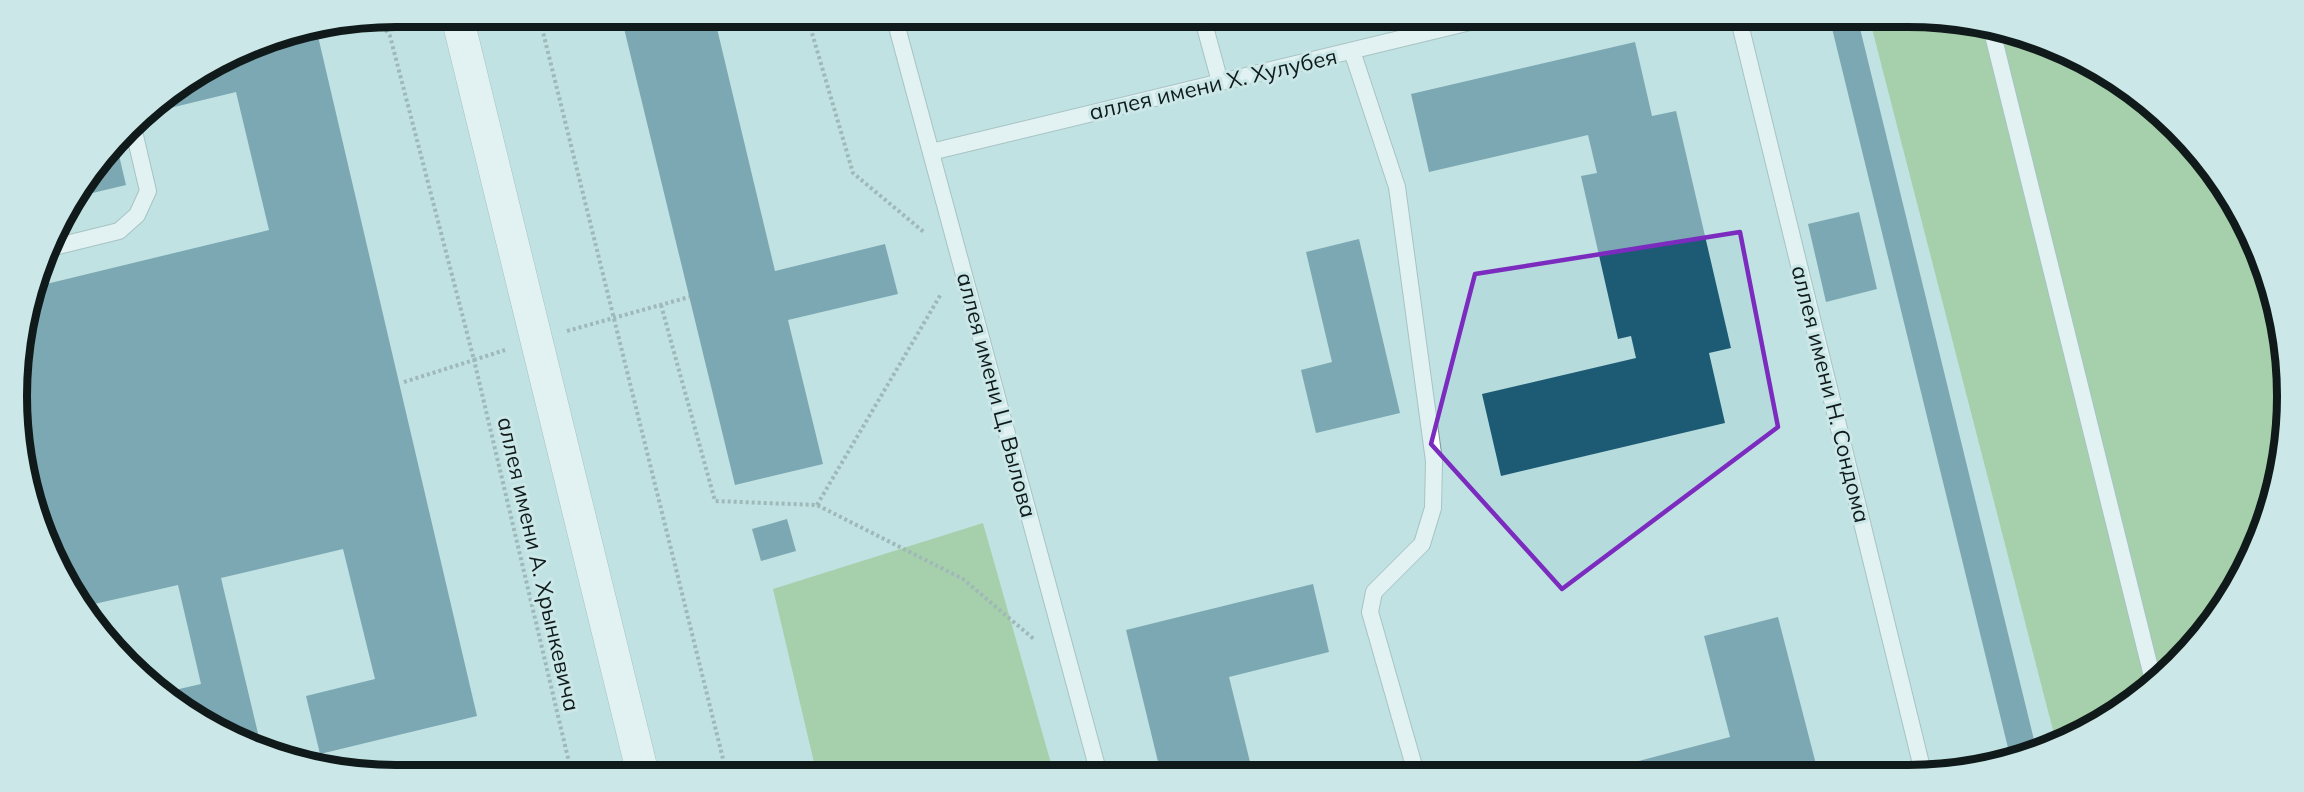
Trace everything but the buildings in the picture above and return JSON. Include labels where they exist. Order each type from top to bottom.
[{"type":"street","points":[[460,27],[641,765]]},
{"type":"lane","name":"аллея имени Ц. Вылова","points":[[897,27],[1097,765]]},
{"type":"lane","points":[[1205,27],[1220,82]]},
{"type":"lane","name":"аллея имени Х. Хулубея","points":[[931,152],[1450,27]]},
{"type":"lane","name":"аллея имени Н. Сондома","points":[[1741,27],[1921,764]]},
{"type":"lane","points":[[1994,37],[2151,673]]},
{"type":"lane","points":[[1352,51],[1397,187],[1434,461],[1433,508],[1422,544],[1374,592],[1370,612],[1414,765]]},
{"type":"lane","points":[[59,246],[119,231],[136,215],[148,191],[136,134]]},
{"type":"path","points":[[542,27],[725,765]]},
{"type":"path","points":[[810,27],[853,174],[960,262],[817,505]]},
{"type":"path","points":[[661,305],[715,501],[817,505],[963,579],[1071,670]]},
{"type":"path","name":"аллея имени А. Хрынкевича","points":[[404,382],[474,360],[570,765]]},
{"type":"highlighted area","points":[[1740,232],[1778,427],[1562,589],[1431,444],[1475,274]]},
{"type":"shaded area","points":[[396,27],[1908,27],[1956,30],[2004,40],[2049,55],[2092,76],[2133,103],[2169,135],[2201,171],[2228,212],[2249,255],[2264,300],[2274,348],[2277,396],[2274,444],[2264,492],[2249,537],[2228,580],[2205,615],[2110,705],[2092,716],[2049,737],[2004,752],[1956,762],[1932,764],[396,765],[348,762],[277,745],[211,716],[171,689],[135,657],[103,621],[65,559],[40,492],[30,444],[28,420],[30,348],[47,277],[65,233],[76,211],[103,171],[135,135],[171,103],[211,76],[233,65],[300,40],[348,30]]},
{"type":"green space","points":[[1872,27],[1956,30],[2004,40],[2049,55],[2113,89],[2133,103],[2169,135],[2201,171],[2239,233],[2264,300],[2274,348],[2276,372],[2274,444],[2257,515],[2239,559],[2201,621],[2169,657],[2133,689],[2113,703],[2054,735]]},
{"type":"green space","points":[[983,523],[1051,765],[815,765],[773,589]]}]
